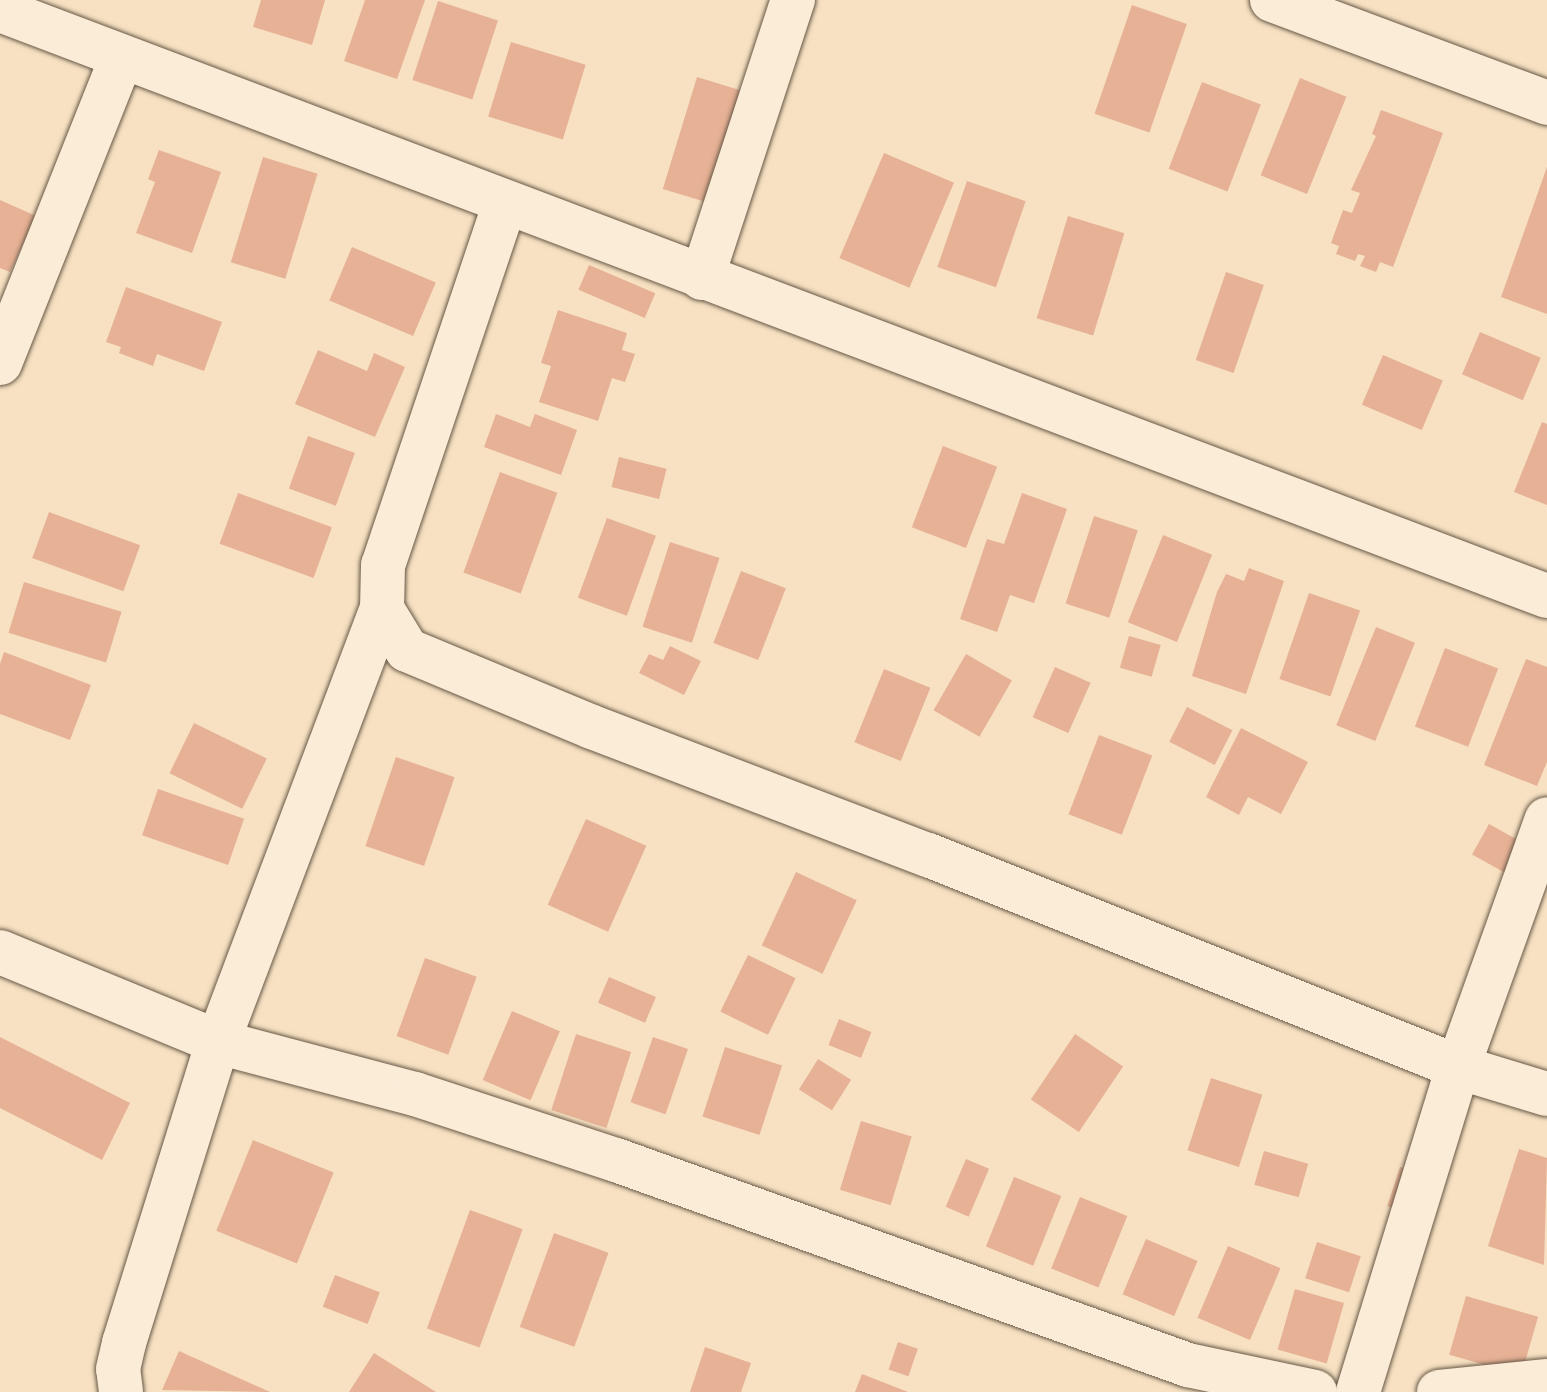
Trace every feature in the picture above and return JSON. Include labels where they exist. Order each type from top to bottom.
[{"type":"street","points":[[702,278],[793,0]]},
{"type":"street","points":[[1272,0],[1547,103]]},
{"type":"street","points":[[0,10],[1547,596]]},
{"type":"street","points":[[0,363],[122,57]]},
{"type":"street","points":[[121,1392],[118,1369],[124,1343],[218,1042],[382,609],[383,565],[505,203]]},
{"type":"street","points":[[382,609],[407,650],[592,727],[928,855],[1458,1067],[1547,1094]]},
{"type":"street","points":[[1358,1392],[1458,1067],[1547,819]]},
{"type":"street","points":[[0,952],[218,1042],[415,1094],[601,1155],[1188,1365],[1315,1392]]},
{"type":"street","points":[[1439,1392],[1547,1381]]},
{"type":"building","points":[[261,0],[325,0],[312,45],[253,27]]},
{"type":"building","points":[[365,0],[425,0],[397,79],[344,61]]},
{"type":"building","points":[[438,1],[498,20],[472,99],[412,80]]},
{"type":"building","points":[[1132,5],[1187,24],[1149,133],[1095,114]]},
{"type":"building","points":[[511,42],[586,65],[563,139],[488,117]]},
{"type":"building","points":[[697,77],[752,94],[718,206],[663,189]]},
{"type":"building","points":[[1300,78],[1346,97],[1307,194],[1261,175]]},
{"type":"building","points":[[1202,82],[1261,105],[1227,191],[1169,169]]},
{"type":"building","points":[[1381,110],[1443,133],[1393,267],[1380,262],[1376,272],[1360,266],[1365,256],[1358,254],[1355,261],[1336,254],[1339,246],[1331,243],[1343,210],[1352,213],[1360,193],[1351,190],[1376,136],[1372,134]]},
{"type":"building","points":[[159,150],[221,172],[192,253],[136,233],[155,182],[148,179]]},
{"type":"building","points":[[884,153],[954,183],[909,288],[839,258]]},
{"type":"building","points":[[263,157],[318,174],[285,279],[231,262]]},
{"type":"building","points":[[1547,167],[1547,314],[1501,297]]},
{"type":"building","points":[[967,181],[1026,201],[996,287],[937,267]]},
{"type":"building","points":[[0,200],[36,216],[10,272],[0,268]]},
{"type":"building","points":[[1068,216],[1124,233],[1093,336],[1037,318]]},
{"type":"building","points":[[352,247],[436,283],[413,336],[329,300]]},
{"type":"building","points":[[589,265],[655,293],[645,318],[578,290]]},
{"type":"building","points":[[1226,272],[1264,285],[1234,373],[1196,360]]},
{"type":"building","points":[[126,287],[222,322],[204,371],[157,354],[153,366],[119,353],[121,347],[106,342]]},
{"type":"building","points":[[558,310],[627,333],[622,350],[635,354],[625,382],[612,378],[598,421],[539,402],[551,366],[541,363]]},
{"type":"building","points":[[1480,332],[1541,358],[1523,400],[1462,374]]},
{"type":"building","points":[[318,350],[367,371],[374,353],[405,367],[375,437],[295,404]]},
{"type":"building","points":[[1383,355],[1443,380],[1422,430],[1362,405]]},
{"type":"building","points":[[496,414],[530,427],[535,414],[577,430],[561,475],[484,447]]},
{"type":"building","points":[[1542,422],[1547,424],[1547,505],[1514,492]]},
{"type":"building","points":[[308,436],[355,453],[336,506],[289,489]]},
{"type":"building","points":[[943,446],[997,467],[966,548],[912,527]]},
{"type":"building","points":[[619,457],[667,469],[659,499],[612,487]]},
{"type":"building","points":[[500,472],[557,493],[521,593],[463,573]]},
{"type":"building","points":[[238,493],[332,527],[314,578],[220,544]]},
{"type":"building","points":[[1022,493],[1067,509],[1034,603],[1010,595],[997,632],[960,619],[987,539],[1004,544]]},
{"type":"building","points":[[49,512],[140,545],[123,591],[32,558]]},
{"type":"building","points":[[1094,516],[1138,530],[1109,618],[1066,603]]},
{"type":"building","points":[[607,518],[656,536],[627,616],[578,598]]},
{"type":"building","points":[[1163,535],[1212,555],[1177,642],[1128,622]]},
{"type":"building","points":[[670,542],[719,558],[692,643],[642,627]]},
{"type":"building","points":[[1249,568],[1284,581],[1246,694],[1192,676],[1217,592],[1226,574],[1244,581]]},
{"type":"building","points":[[741,571],[786,588],[758,660],[713,643]]},
{"type":"building","points":[[24,582],[122,612],[106,663],[9,633]]},
{"type":"building","points":[[1309,593],[1360,611],[1330,697],[1279,679]]},
{"type":"building","points":[[1376,627],[1415,643],[1375,741],[1336,725]]},
{"type":"building","points":[[1129,636],[1161,645],[1152,677],[1120,668]]},
{"type":"building","points":[[670,646],[701,661],[684,695],[639,673],[649,654],[663,660]]},
{"type":"building","points":[[1445,648],[1498,668],[1468,747],[1415,726]]},
{"type":"building","points":[[4,652],[91,685],[70,740],[0,714],[0,664]]},
{"type":"building","points":[[966,654],[1012,680],[979,737],[934,710]]},
{"type":"building","points":[[1526,659],[1547,667],[1547,762],[1537,786],[1484,765]]},
{"type":"building","points":[[1055,667],[1091,683],[1068,733],[1033,717]]},
{"type":"building","points":[[884,669],[930,688],[901,761],[854,742]]},
{"type":"building","points":[[1187,707],[1232,730],[1215,765],[1169,742]]},
{"type":"building","points":[[194,723],[267,759],[242,809],[169,773]]},
{"type":"building","points":[[1241,728],[1308,762],[1281,814],[1248,797],[1239,815],[1206,797]]},
{"type":"building","points":[[1099,735],[1152,755],[1122,835],[1069,814]]},
{"type":"building","points":[[396,757],[455,777],[424,866],[365,846]]},
{"type":"building","points":[[158,789],[244,819],[228,865],[142,835]]},
{"type":"building","points":[[586,819],[646,846],[608,932],[548,905]]},
{"type":"building","points":[[1489,824],[1534,849],[1517,879],[1472,855]]},
{"type":"building","points":[[796,872],[857,900],[822,974],[762,945]]},
{"type":"building","points":[[748,955],[796,978],[768,1035],[720,1012]]},
{"type":"building","points":[[425,958],[477,977],[448,1055],[397,1036]]},
{"type":"building","points":[[609,977],[656,997],[645,1023],[598,1003]]},
{"type":"building","points":[[512,1011],[560,1031],[531,1100],[483,1080]]},
{"type":"building","points":[[839,1019],[871,1032],[861,1058],[829,1045]]},
{"type":"building","points":[[576,1034],[631,1052],[606,1128],[551,1110]]},
{"type":"building","points":[[1075,1034],[1123,1066],[1079,1132],[1031,1099]]},
{"type":"building","points":[[0,1037],[130,1103],[102,1160],[0,1108]]},
{"type":"building","points":[[653,1037],[688,1049],[666,1114],[631,1102]]},
{"type":"building","points":[[725,1047],[782,1066],[760,1135],[702,1116]]},
{"type":"building","points":[[818,1059],[851,1080],[832,1110],[799,1090]]},
{"type":"building","points":[[1211,1078],[1262,1095],[1239,1167],[1188,1150]]},
{"type":"building","points":[[861,1121],[912,1136],[891,1205],[840,1190]]},
{"type":"building","points":[[253,1140],[334,1173],[297,1263],[216,1231]]},
{"type":"building","points":[[1519,1149],[1547,1158],[1544,1265],[1488,1246]]},
{"type":"building","points":[[1264,1151],[1308,1164],[1299,1197],[1254,1185]]},
{"type":"building","points":[[966,1159],[989,1169],[969,1217],[946,1207]]},
{"type":"building","points":[[1400,1167],[1427,1176],[1414,1215],[1387,1206]]},
{"type":"building","points":[[1014,1177],[1061,1196],[1033,1266],[986,1247]]},
{"type":"building","points":[[1080,1197],[1127,1216],[1098,1287],[1051,1268]]},
{"type":"building","points":[[470,1210],[523,1229],[480,1348],[427,1328]]},
{"type":"building","points":[[554,1233],[609,1253],[574,1347],[520,1327]]},
{"type":"building","points":[[1146,1239],[1198,1261],[1174,1316],[1123,1294]]},
{"type":"building","points":[[1317,1242],[1361,1256],[1349,1292],[1305,1278]]},
{"type":"building","points":[[1228,1246],[1280,1268],[1250,1340],[1198,1318]]},
{"type":"building","points":[[335,1275],[380,1292],[368,1324],[323,1307]]},
{"type":"building","points":[[1295,1289],[1344,1303],[1327,1364],[1278,1350]]},
{"type":"building","points":[[1466,1296],[1538,1317],[1521,1375],[1449,1355]]},
{"type":"building","points":[[898,1342],[918,1349],[908,1376],[889,1369]]},
{"type":"building","points":[[705,1347],[751,1363],[741,1392],[690,1392]]},
{"type":"building","points":[[179,1351],[270,1392],[162,1390]]},
{"type":"building","points":[[374,1353],[436,1392],[349,1392]]},
{"type":"building","points":[[862,1374],[908,1392],[855,1392]]}]
